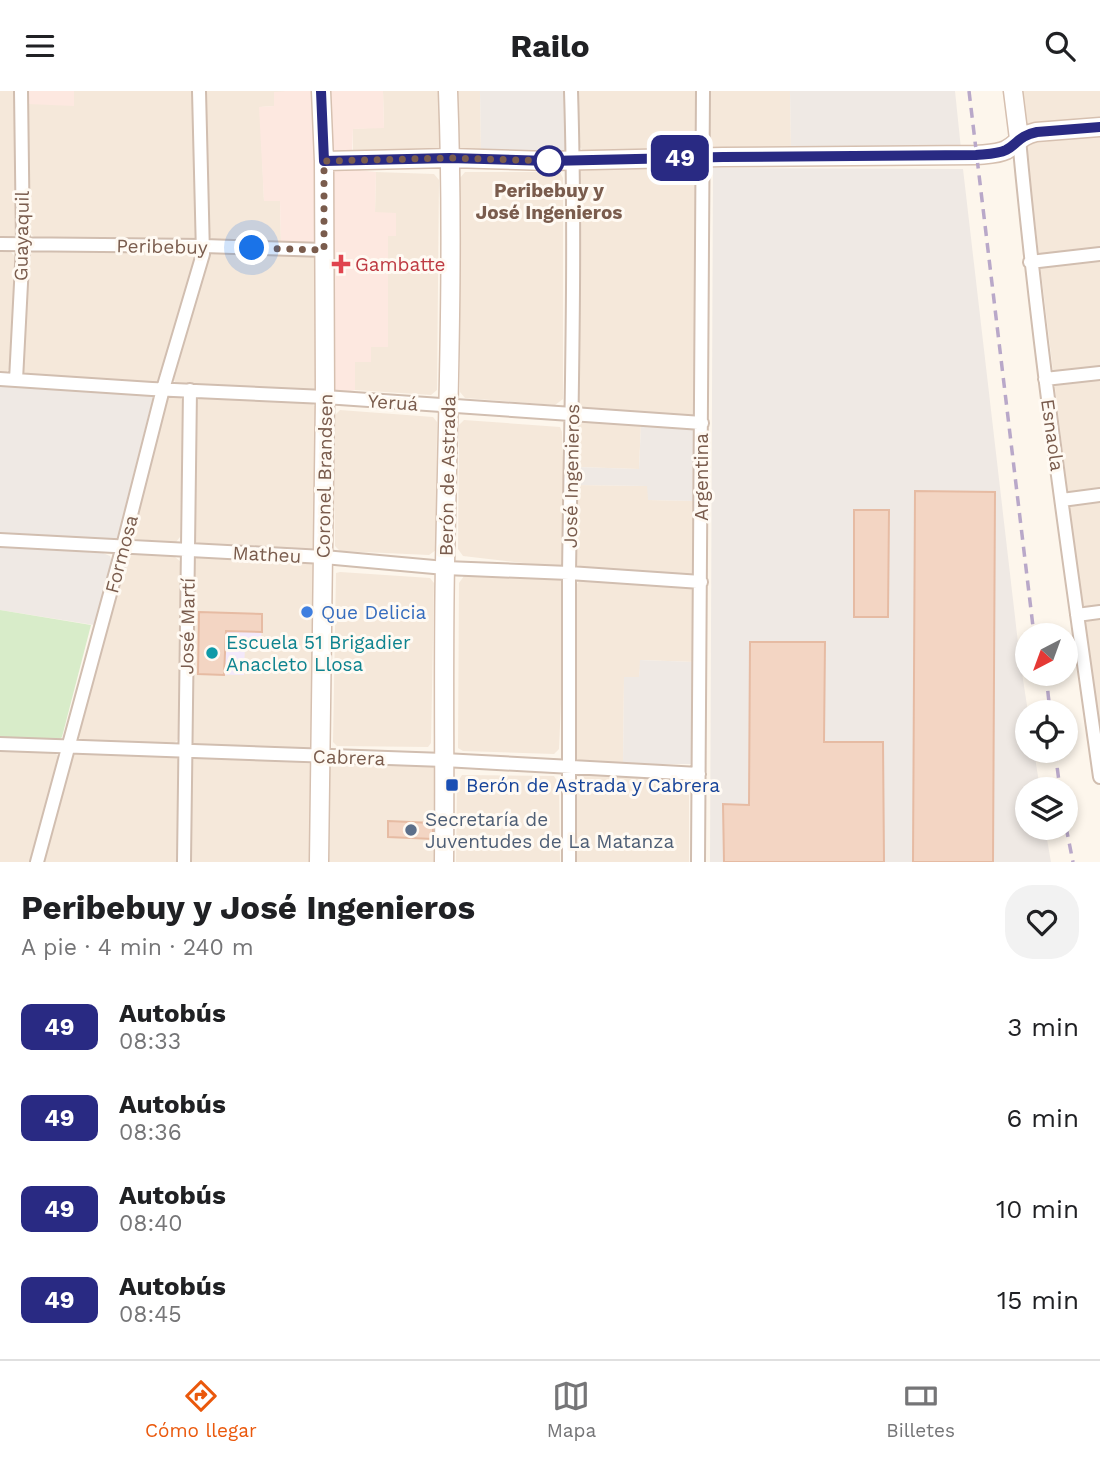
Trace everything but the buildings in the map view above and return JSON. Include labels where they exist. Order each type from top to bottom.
[{"type":"street","name":"Guayaquil","points":[[16,380],[23,245],[21,91]]},
{"type":"street","name":"Formosa","points":[[37,862],[163,389],[204,246],[200,91]]},
{"type":"street","name":"Coronel Brandsen","points":[[319,862],[326,397],[321,91]]},
{"type":"street","name":"Berón de Astrada","points":[[444,862],[450,158],[447,91]]},
{"type":"street","name":"José Ingenieros","points":[[569,862],[573,161],[571,91]]},
{"type":"street","name":"Argentina","points":[[698,862],[703,91]]},
{"type":"street","name":"Esnaola","points":[[1013,91],[1030,262],[1100,778]]},
{"type":"street","points":[[324,161],[450,158],[573,161],[976,155],[1003,152],[1028,134],[1100,127]]},
{"type":"street","name":"Peribebuy","points":[[0,244],[324,250]]},
{"type":"street","points":[[1030,262],[1100,254]]},
{"type":"street","points":[[1045,379],[1100,373]]},
{"type":"street","name":"Yeruá","points":[[0,379],[326,397],[702,423]]},
{"type":"street","name":"José Martí","points":[[184,862],[190,390]]},
{"type":"street","points":[[1062,500],[1100,495]]},
{"type":"street","name":"Matheu","points":[[0,540],[324,557],[445,568],[701,582]]},
{"type":"street","points":[[1077,615],[1100,612]]},
{"type":"street","name":"Cabrera","points":[[0,744],[444,760],[699,774]]},
{"type":"shaded area","points":[[0,91],[18,91],[18,234],[12,238],[0,239]]},
{"type":"shaded area","points":[[28,91],[196,91],[199,235],[196,242],[35,238],[30,232]]},
{"type":"shaded area","points":[[28,91],[74,91],[74,106],[28,104]]},
{"type":"shaded area","points":[[203,91],[286,91],[274,106],[260,107],[264,201],[280,201],[281,244],[213,240],[210,237]]},
{"type":"shaded area","points":[[315,91],[318,241],[315,245],[281,244],[280,201],[264,201],[259,107],[274,106],[274,92]]},
{"type":"shaded area","points":[[326,91],[383,91],[384,128],[353,129],[352,155],[330,153]]},
{"type":"shaded area","points":[[383,91],[443,91],[444,150],[353,155],[353,129],[384,127]]},
{"type":"shaded area","points":[[454,91],[480,91],[481,154],[458,150]]},
{"type":"shaded area","points":[[480,91],[567,91],[567,153],[481,154]]},
{"type":"shaded area","points":[[578,91],[701,91],[700,150],[584,152],[579,146]]},
{"type":"shaded area","points":[[709,91],[790,91],[791,153],[713,150],[710,145]]},
{"type":"shaded area","points":[[790,91],[955,91],[961,149],[791,153]]},
{"type":"shaded area","points":[[1019,91],[1100,91],[1100,609],[1087,609],[1081,602]]},
{"type":"shaded area","points":[[697,166],[695,414],[692,417],[583,410],[577,402],[580,170],[583,167]]},
{"type":"shaded area","points":[[330,167],[376,172],[375,212],[396,213],[396,236],[388,236],[388,347],[371,347],[371,362],[355,362],[355,390],[339,393],[332,389]]},
{"type":"shaded area","points":[[713,168],[963,169],[1016,623],[1015,686],[1024,686],[1026,700],[1015,700],[1015,763],[1036,763],[1038,777],[1015,777],[1015,840],[1047,840],[1051,862],[710,862]]},
{"type":"shaded area","points":[[376,172],[434,174],[439,180],[437,390],[431,395],[355,390],[355,362],[371,347],[388,346],[388,236],[396,213],[375,213]]},
{"type":"shaded area","points":[[465,172],[560,172],[563,178],[563,399],[555,405],[465,398],[460,392],[460,178]]},
{"type":"shaded area","points":[[0,249],[11,252],[17,259],[10,368],[4,375],[0,374]]},
{"type":"shaded area","points":[[34,250],[192,253],[196,261],[159,384],[27,376],[22,373],[28,258]]},
{"type":"shaded area","points":[[209,254],[318,257],[318,391],[176,383],[173,372]]},
{"type":"shaded area","points":[[0,385],[147,394],[153,397],[117,539],[112,542],[0,535]]},
{"type":"shaded area","points":[[176,394],[183,402],[180,537],[176,542],[134,539],[130,534],[166,399]]},
{"type":"shaded area","points":[[202,396],[310,402],[317,408],[316,547],[313,550],[310,552],[195,542],[195,403]]},
{"type":"shaded area","points":[[340,410],[433,417],[437,422],[436,550],[429,555],[340,551],[335,546],[333,417]]},
{"type":"shaded area","points":[[584,419],[641,423],[639,469],[576,467],[577,425]]},
{"type":"shaded area","points":[[464,420],[560,427],[566,560],[562,566],[463,556],[458,549],[459,425]]},
{"type":"shaded area","points":[[641,423],[692,427],[696,430],[697,501],[648,500],[647,486],[576,485],[576,467],[639,469]]},
{"type":"shaded area","points":[[576,485],[648,486],[648,500],[697,501],[694,573],[689,575],[578,568]]},
{"type":"shaded area","points":[[0,547],[103,553],[110,556],[112,563],[94,625],[0,610]]},
{"type":"shaded area","points":[[130,553],[169,555],[181,562],[180,734],[173,743],[82,741],[77,736],[125,558]]},
{"type":"shaded area","points":[[199,556],[308,562],[315,568],[311,749],[193,745],[189,741],[193,562]]},
{"type":"shaded area","points":[[336,573],[430,578],[434,583],[431,743],[428,747],[337,746],[333,742]]},
{"type":"shaded area","points":[[464,576],[557,576],[563,581],[566,589],[559,749],[554,754],[463,751],[458,748],[459,583]]},
{"type":"shaded area","points":[[582,578],[691,587],[696,592],[695,662],[641,660],[639,677],[624,677],[623,764],[579,762],[573,753],[577,584]]},
{"type":"shaded area","name":"Escuela 51 Brigadier Anacleto Llosa","points":[[199,612],[262,614],[261,643],[245,643],[244,675],[198,674]]},
{"type":"shaded area","points":[[1100,616],[1100,752],[1084,624],[1088,619]]},
{"type":"shaded area","points":[[640,660],[695,662],[694,760],[691,764],[623,764],[624,677],[639,677]]},
{"type":"shaded area","points":[[0,748],[53,751],[58,756],[33,862],[0,862]]},
{"type":"shaded area","points":[[77,752],[177,758],[179,862],[42,862],[71,756]]},
{"type":"shaded area","points":[[195,757],[308,760],[313,766],[312,862],[190,862],[190,762]]},
{"type":"shaded area","points":[[339,761],[429,764],[436,767],[441,862],[328,862],[328,771],[332,764]]},
{"type":"shaded area","points":[[584,772],[682,777],[688,780],[689,862],[576,862],[576,785],[578,777]]},
{"type":"shaded area","points":[[462,775],[554,776],[559,784],[560,862],[456,862],[457,783]]},
{"type":"green space","points":[[0,610],[91,625],[62,737],[56,743],[0,739]]},
{"type":"railway","points":[[969,91],[1033,623]]},
{"type":"railway","points":[[1047,686],[1049,700]]},
{"type":"railway","points":[[1057,763],[1058,777]]},
{"type":"railway","points":[[1069,840],[1073,862]]},
{"type":"bus line","name":"49","points":[[321,91],[324,161],[976,155],[1003,152],[1028,134],[1100,127]]},
{"type":"place","name":"Peribebuy y José Ingenieros","points":[[549,161]]},
{"type":"place","name":"Gambatte","points":[[341,264]]},
{"type":"place","name":"Que Delicia","points":[[307,612]]},
{"type":"place","name":"Escuela 51 Brigadier Anacleto Llosa","points":[[212,653]]},
{"type":"place","name":"Berón de Astrada y Cabrera","points":[[452,785]]},
{"type":"place","name":"Secretaría de Juventudes de La Matanza","points":[[411,830]]},
{"type":"route","points":[[252,248],[324,250],[324,161],[450,158],[549,161]]}]
